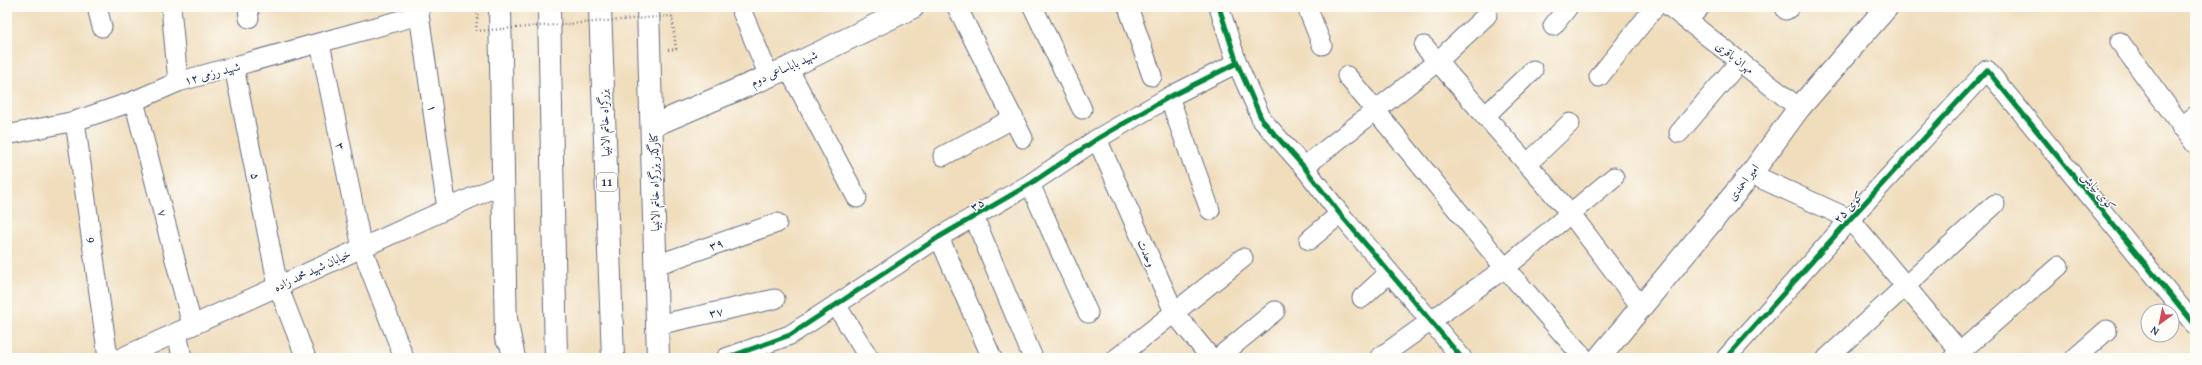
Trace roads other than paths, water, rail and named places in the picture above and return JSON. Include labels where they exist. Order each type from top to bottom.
[{"type":"main road","points":[[500,7],[506,358]]},
{"type":"main road","points":[[549,7],[556,358]]},
{"type":"main road","name":"بزرگراه خاتم الانبیا","points":[[600,7],[613,358]]},
{"type":"main road","name":"کنارگذر بزرگراه خاتم الانبیا","points":[[648,7],[658,358]]},
{"type":"main road","name":"شهید باباساعی دوم","points":[[652,126],[778,72],[913,7]]},
{"type":"main road","name":"امیر احمدی","points":[[1599,358],[1751,174],[1799,108],[1887,7]]},
{"type":"main road","points":[[506,319],[514,358]]},
{"type":"street","points":[[97,7],[102,27]]},
{"type":"street","points":[[171,7],[178,82]]},
{"type":"street","points":[[740,7],[778,72],[857,198]]},
{"type":"street","points":[[957,7],[1023,138]]},
{"type":"street","points":[[1035,7],[1082,109]]},
{"type":"street","points":[[1128,7],[1152,76]]},
{"type":"street","points":[[1219,7],[1237,63],[1262,120],[1304,167],[1340,214],[1462,358]]},
{"type":"street","points":[[1307,7],[1322,45]]},
{"type":"street","points":[[1553,26],[1568,7]]},
{"type":"street","points":[[1599,77],[1655,7]]},
{"type":"street","name":"مهران باقری","points":[[1670,7],[1694,14],[1740,61],[1799,108]]},
{"type":"street","name":"شهید رزمی ۱۲","points":[[7,134],[75,121],[134,101],[178,82],[320,44],[419,11]]},
{"type":"street","name":"۱","points":[[419,11],[447,209]]},
{"type":"street","points":[[1304,167],[1438,61],[1488,15]]},
{"type":"street","points":[[2120,42],[2188,121],[2195,144]]},
{"type":"street","name":"۳","points":[[320,44],[362,248],[404,358]]},
{"type":"street","points":[[1424,46],[1486,115],[1571,214],[1641,307]]},
{"type":"street","points":[[1679,133],[1740,61]]},
{"type":"street","name":"۳۵","points":[[726,358],[790,335],[939,237],[1030,184],[1096,139],[1169,97],[1237,63]]},
{"type":"street","name":"۵","points":[[234,66],[278,286],[306,358]]},
{"type":"street","points":[[1486,115],[1533,70]]},
{"type":"street","name":"کوی ۲۵","points":[[1726,358],[1850,219],[1987,70]]},
{"type":"street","name":"کوی نیایش","points":[[1987,70],[2195,325]]},
{"type":"street","points":[[1347,76],[1505,268],[1584,358]]},
{"type":"street","points":[[1169,97],[1210,210]]},
{"type":"street","name":"۷","points":[[134,101],[185,329],[182,358]]},
{"type":"street","points":[[943,156],[1014,118]]},
{"type":"street","name":"9","points":[[75,121],[108,358]]},
{"type":"street","points":[[1527,164],[1570,123]]},
{"type":"street","name":"وحدت","points":[[1096,139],[1175,314],[1211,358]]},
{"type":"street","points":[[1751,174],[1850,219],[1906,286],[1960,356],[2059,266]]},
{"type":"street","points":[[1379,358],[1505,268],[1614,177]]},
{"type":"street","name":"خیابان شهید محمد زاده","points":[[121,358],[504,183]]},
{"type":"street","points":[[1030,184],[1088,313]]},
{"type":"street","points":[[1827,358],[1995,204]]},
{"type":"street","points":[[1309,240],[1340,214]]},
{"type":"street","points":[[974,217],[1033,358]]},
{"type":"street","name":"۳۹","points":[[656,265],[777,223]]},
{"type":"street","points":[[939,237],[992,358]]},
{"type":"street","points":[[1117,358],[1175,314],[1243,258]]},
{"type":"street","points":[[1362,298],[1389,273]]},
{"type":"street","name":"۳۷","points":[[657,325],[775,299]]},
{"type":"street","points":[[836,306],[869,358]]},
{"type":"street","points":[[1218,358],[1275,312]]},
{"type":"street","points":[[2075,358],[2106,330]]}]
